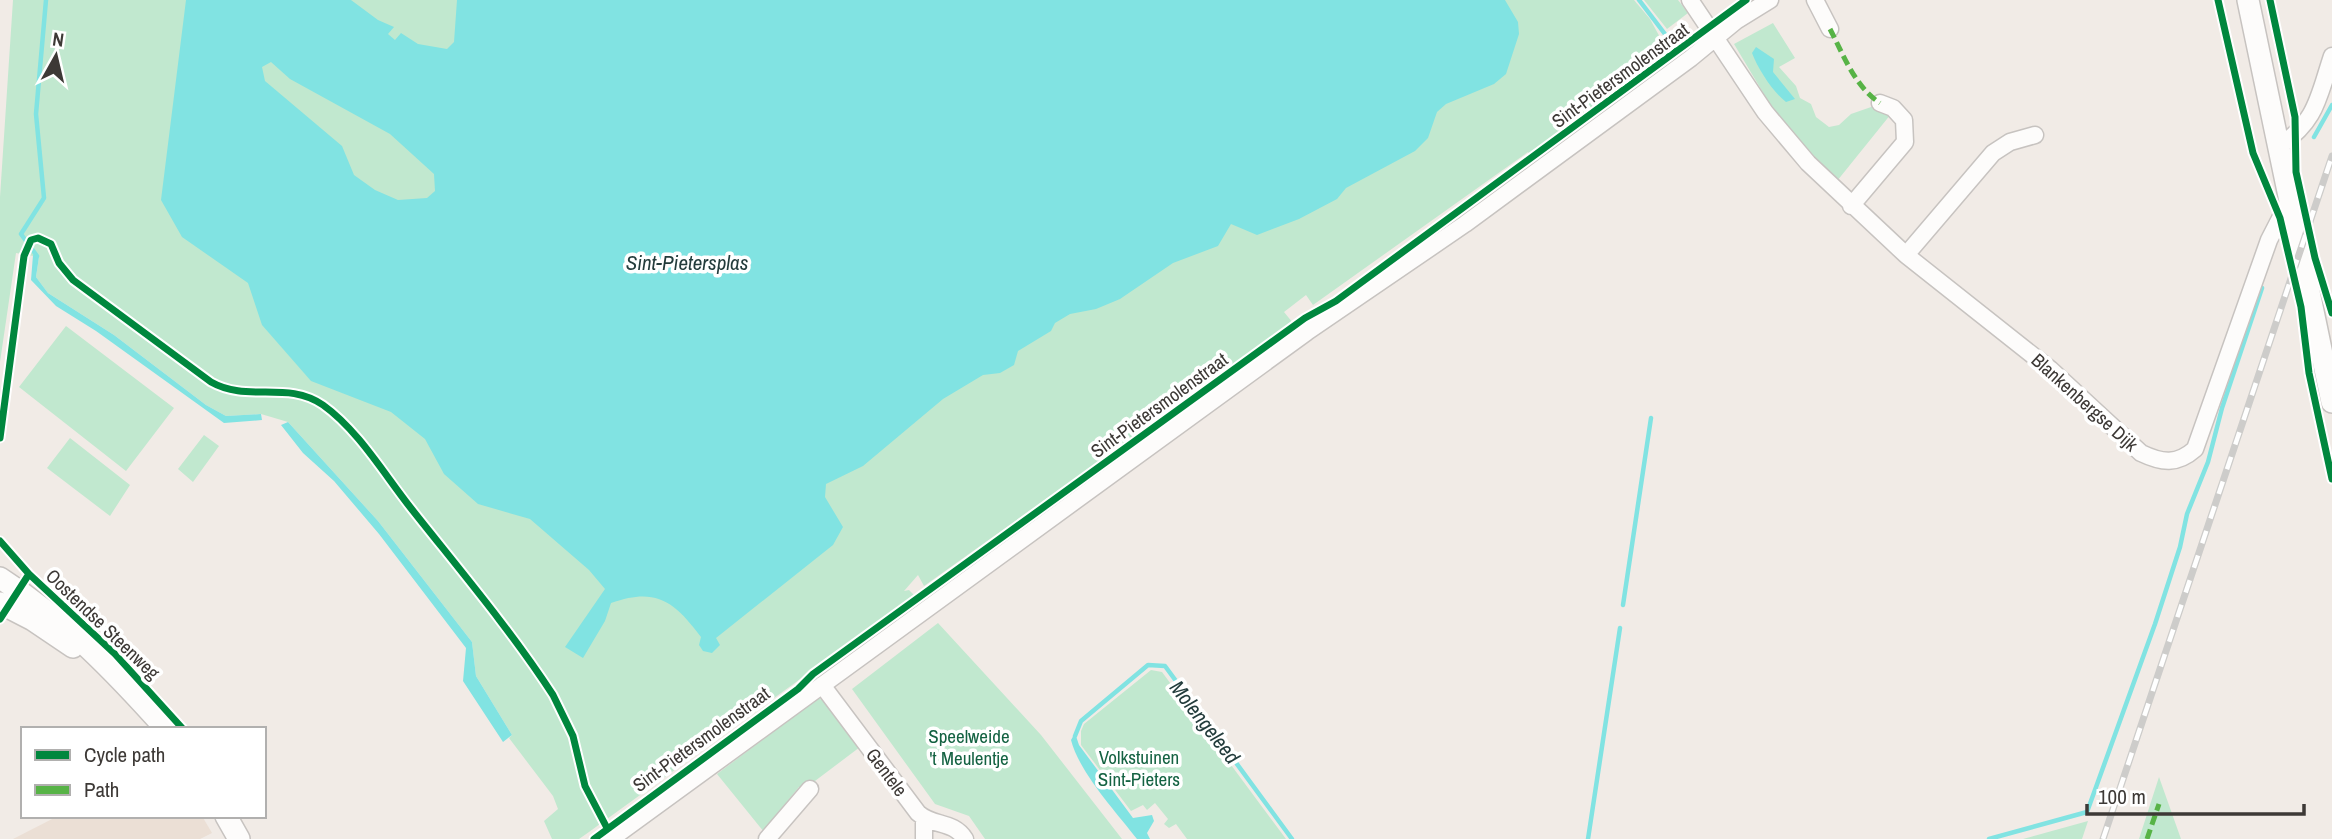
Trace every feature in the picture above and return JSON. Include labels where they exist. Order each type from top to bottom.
[{"type":"main road","points":[[2248,0],[2332,402]]},
{"type":"main road","name":"Oostendse Steenweg","points":[[0,578],[79,637],[91,654],[164,727]]},
{"type":"main road","name":"Oostendse Steenweg","points":[[0,603],[33,620],[72,646],[91,654]]},
{"type":"main road","points":[[227,818],[239,839]]},
{"type":"street","name":"Blankenbergse Dijk","points":[[1690,0],[1765,112],[1808,163],[1851,206],[1906,255],[2050,369],[2141,453],[2156,461],[2171,462],[2183,459],[2195,449],[2203,434],[2269,240],[2289,201]]},
{"type":"street","name":"Sint-Pietersmolenstraat","points":[[613,838],[1307,332],[1465,224],[1770,0]]},
{"type":"street","points":[[1815,0],[1830,29]]},
{"type":"street","points":[[2278,147],[2296,135],[2312,115],[2332,56]]},
{"type":"street","points":[[1851,206],[1905,142],[1904,120],[1893,108],[1880,103]]},
{"type":"street","points":[[1906,255],[1993,153],[2011,142],[2035,135]]},
{"type":"street","name":"Gentele","points":[[822,685],[924,819]]},
{"type":"street","points":[[766,839],[810,789]]},
{"type":"street","points":[[923,839],[924,819],[956,827],[965,839]]},
{"type":"shaded area","points":[[54,818],[203,818],[212,833],[200,839],[13,839]]},
{"type":"green space","name":"Sint-Pietersplas","points":[[13,0],[1634,0],[1650,19],[1662,41],[1673,37],[1681,47],[1531,156],[1528,152],[1313,305],[1306,295],[1284,312],[1293,323],[924,586],[918,575],[904,591],[909,590],[915,596],[589,832],[579,839],[552,839],[544,821],[558,809],[553,796],[509,738],[512,735],[476,676],[472,642],[378,521],[288,422],[261,414],[226,416],[206,405],[114,335],[48,293],[36,277],[39,257],[16,253],[0,362],[0,197]]},
{"type":"green space","points":[[1644,0],[1678,0],[1688,13],[1667,29]]},
{"type":"green space","points":[[1773,23],[1795,58],[1779,67],[1796,86],[1800,98],[1811,104],[1816,117],[1829,127],[1839,125],[1851,114],[1874,106],[1891,114],[1837,181],[1777,116],[1734,44]]},
{"type":"green space","points":[[66,326],[174,408],[126,471],[19,387]]},
{"type":"green space","points":[[204,435],[219,446],[193,482],[178,469]]},
{"type":"green space","points":[[70,438],[130,485],[110,516],[47,468]]},
{"type":"green space","name":"Speelweide 't Meulentje","points":[[938,623],[1041,735],[1122,839],[985,839],[969,816],[935,804],[852,689]]},
{"type":"green space","name":"Volkstuinen Sint-Pieters","points":[[1151,670],[1162,672],[1286,839],[1187,839],[1176,824],[1169,828],[1164,824],[1168,819],[1155,803],[1147,810],[1143,805],[1131,811],[1081,745],[1081,731],[1084,724]]},
{"type":"green space","points":[[818,698],[826,702],[860,747],[807,787],[799,787],[776,815],[777,820],[764,832],[717,774]]},
{"type":"green space","points":[[2159,777],[2181,839],[2139,839]]},
{"type":"green space","points":[[2088,821],[2082,839],[2023,839]]},
{"type":"water","name":"Sint-Pietersplas","points":[[186,0],[351,0],[378,20],[394,27],[388,34],[395,40],[401,33],[418,44],[447,49],[454,42],[457,0],[1505,0],[1518,22],[1519,34],[1506,74],[1494,84],[1446,104],[1437,112],[1428,138],[1415,151],[1346,188],[1337,199],[1299,219],[1257,235],[1231,224],[1218,246],[1173,263],[1120,299],[1096,309],[1070,314],[1055,323],[1051,331],[1018,351],[1014,365],[1000,373],[983,375],[943,399],[863,466],[826,484],[825,497],[843,527],[833,545],[716,638],[720,645],[712,653],[703,651],[699,645],[701,637],[673,606],[663,600],[640,596],[611,603],[605,621],[583,658],[565,647],[605,589],[589,570],[530,519],[478,504],[444,474],[425,439],[391,412],[311,381],[262,325],[248,283],[182,237],[161,200]],"holes":[[[271,62],[290,79],[390,134],[434,174],[435,191],[427,198],[398,200],[375,190],[354,175],[342,146],[265,81],[262,67]]]},
{"type":"water","points":[[1756,47],[1774,59],[1773,72],[1795,99],[1786,102],[1771,86],[1752,53]]},
{"type":"water","points":[[33,255],[39,257],[36,277],[48,293],[114,335],[206,405],[226,416],[261,414],[262,420],[224,423],[96,331],[56,306],[31,280]]},
{"type":"water","points":[[288,422],[378,521],[472,642],[476,676],[512,735],[503,742],[463,681],[466,648],[379,534],[334,481],[303,453],[281,425]]},
{"type":"water","points":[[1075,733],[1079,745],[1133,818],[1152,815],[1154,821],[1147,833],[1150,839],[1137,839],[1099,791],[1075,752],[1071,740]]},
{"type":"waterway","points":[[37,256],[21,234],[44,198],[36,114],[46,0]]},
{"type":"waterway","points":[[1639,0],[1671,42]]},
{"type":"waterway","points":[[2314,137],[2332,105]]},
{"type":"waterway","points":[[1989,839],[2087,812],[2155,624],[2180,547],[2187,514],[2208,462],[2222,408],[2262,288]]},
{"type":"waterway","points":[[1623,605],[1651,418]]},
{"type":"waterway","points":[[1588,839],[1620,628]]},
{"type":"waterway","name":"Molengeleed","points":[[1075,736],[1081,721],[1148,665],[1165,666],[1292,839]]},
{"type":"railway","points":[[2103,839],[2332,156]]},
{"type":"marked path","points":[[1830,29],[1863,88],[1880,103]]},
{"type":"marked path","points":[[2147,839],[2159,804]]},
{"type":"cycle path","points":[[594,839],[798,689],[813,674],[1305,318],[1336,301],[1746,0]]},
{"type":"cycle path","points":[[2218,0],[2253,153],[2280,218],[2301,307],[2309,373],[2332,479]]},
{"type":"cycle path","points":[[2270,0],[2295,117],[2296,172],[2315,258],[2332,313]]},
{"type":"cycle path","points":[[0,438],[24,256],[31,240],[38,238],[51,244],[59,263],[73,280],[211,382],[239,391],[281,392],[309,398],[323,405],[348,427],[502,623],[553,695],[573,736],[585,786],[607,828]]},
{"type":"cycle path","points":[[0,541],[29,574],[0,619]]},
{"type":"cycle path","points":[[29,574],[115,654],[181,727]]}]
